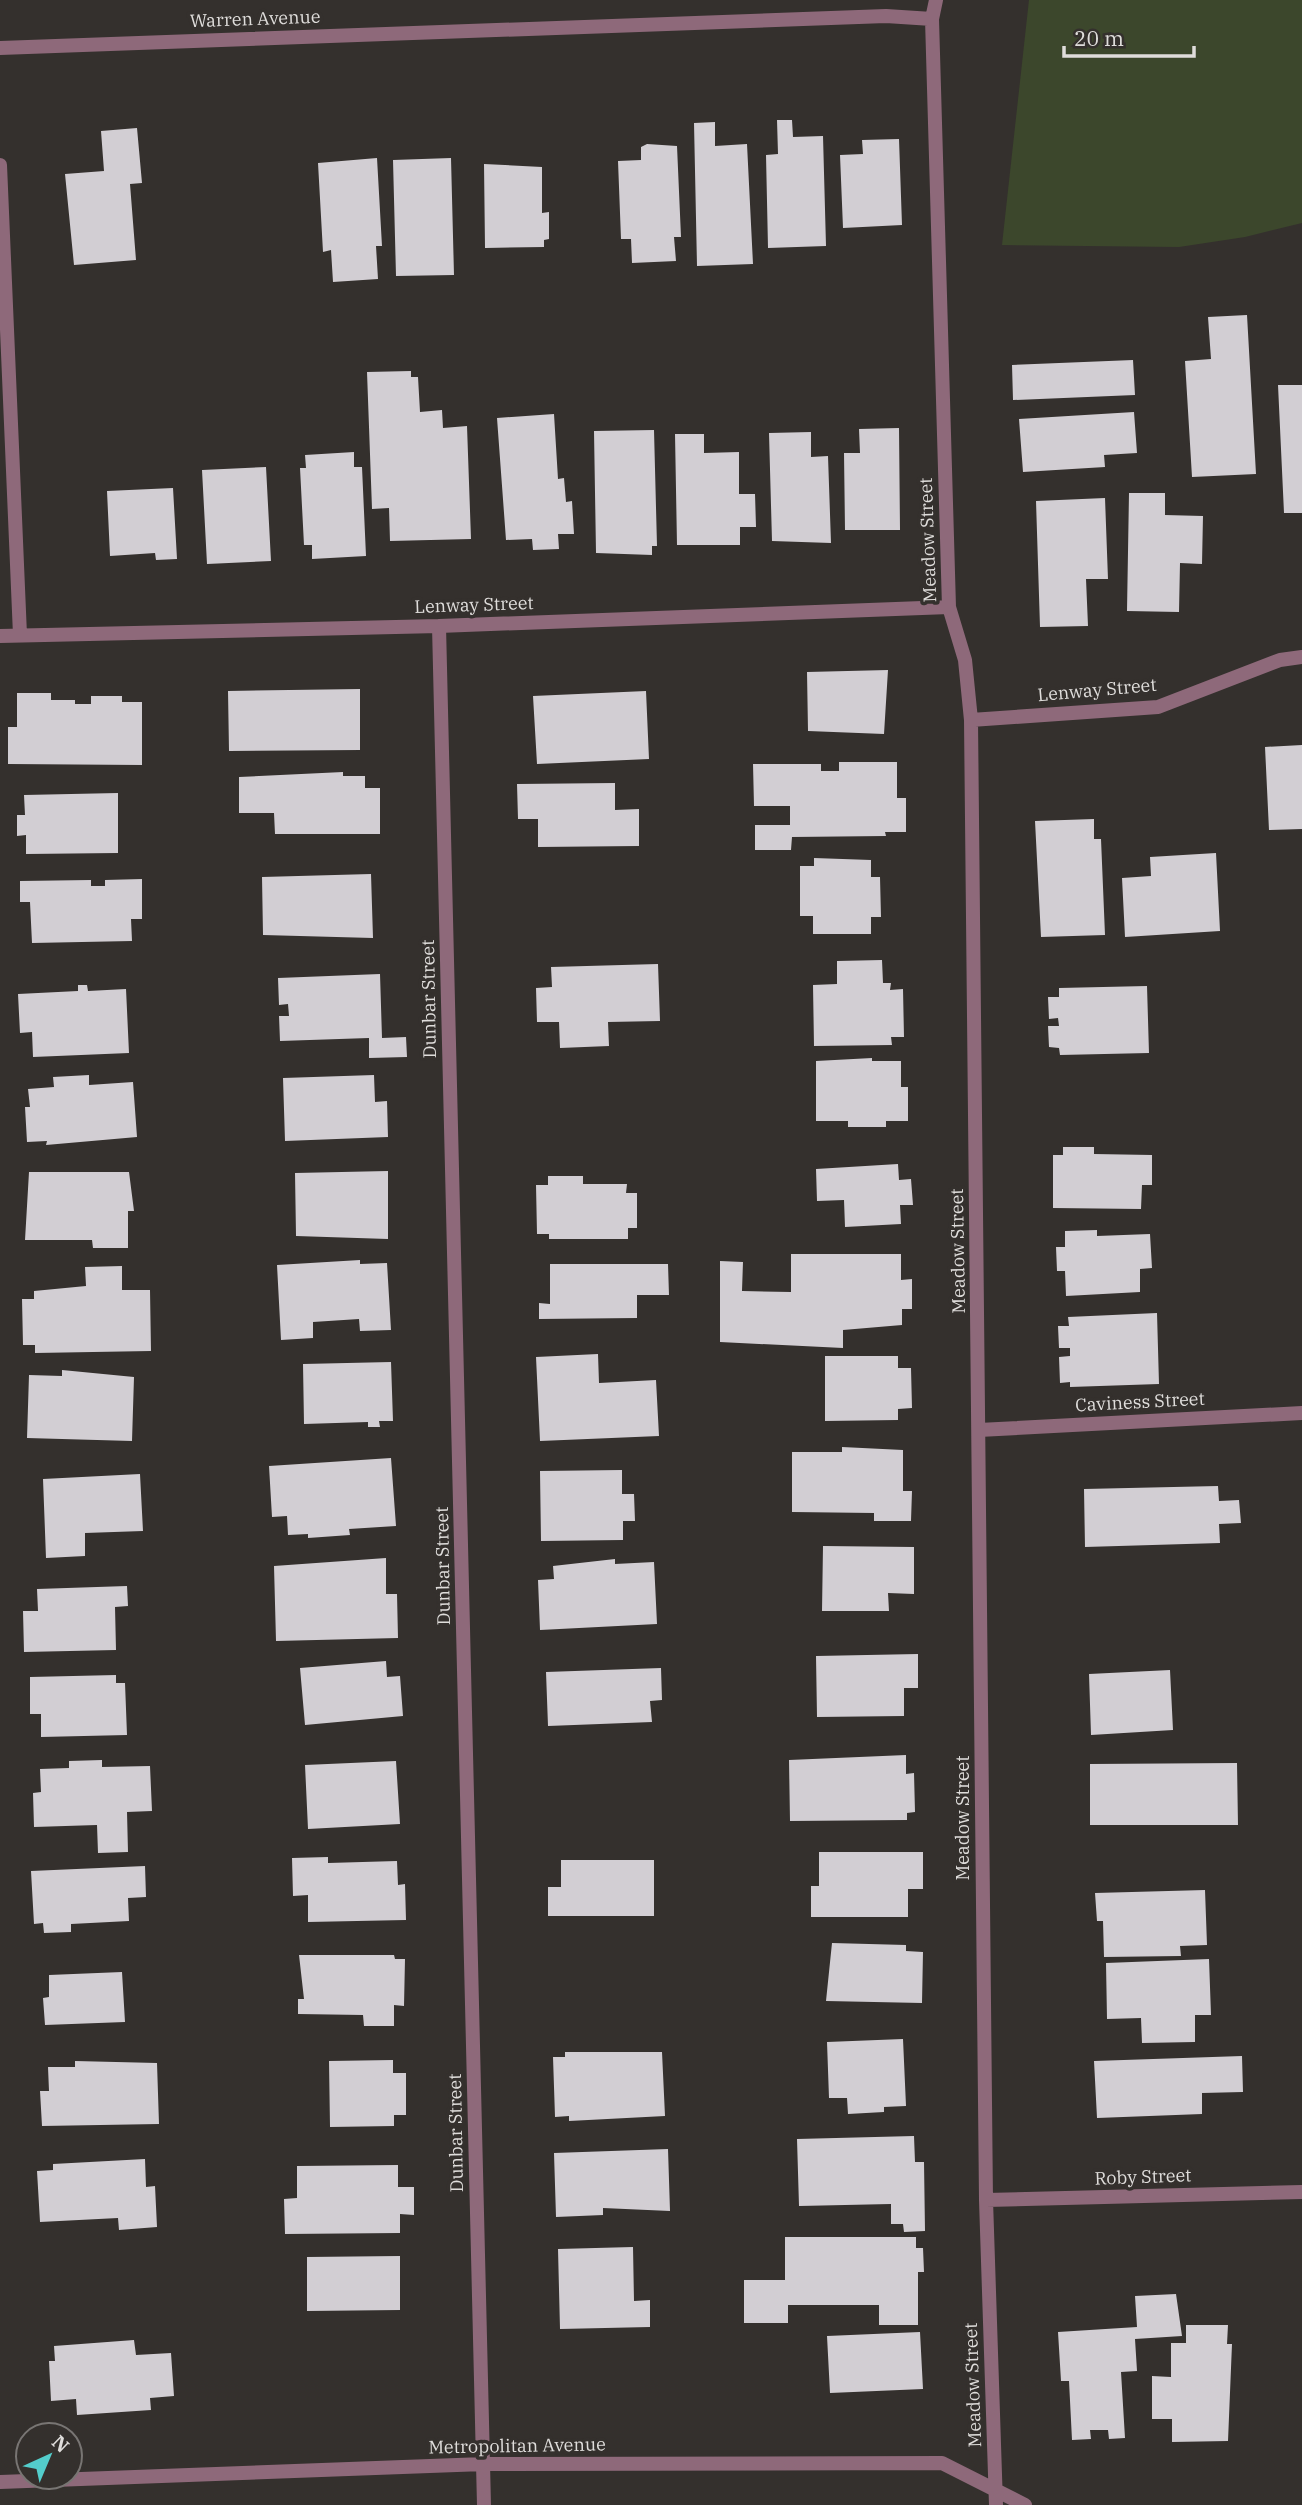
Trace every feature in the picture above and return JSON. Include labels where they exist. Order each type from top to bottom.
[{"type":"street","name":"Meadow Street","points":[[936,0],[932,19],[949,607],[965,660],[971,720],[986,2200],[996,2505]]},
{"type":"street","name":"Warren Avenue","points":[[0,48],[872,16],[932,19]]},
{"type":"street","points":[[0,165],[20,635]]},
{"type":"street","name":"Lenway Street","points":[[0,636],[439,626],[949,607]]},
{"type":"street","name":"Dunbar Street","points":[[439,626],[484,2505]]},
{"type":"street","name":"Lenway Street","points":[[971,720],[1158,707],[1280,660],[1302,657]]},
{"type":"street","name":"Caviness Street","points":[[979,1430],[1302,1413]]},
{"type":"street","name":"Roby Street","points":[[986,2200],[1302,2192]]},
{"type":"street","name":"Metropolitan Avenue","points":[[0,2482],[484,2464],[942,2463],[1025,2505]]},
{"type":"green space","points":[[1029,0],[1302,0],[1302,223],[1245,237],[1179,247],[1002,245]]},
{"type":"building","points":[[777,120],[792,120],[793,137],[823,136],[826,246],[768,248],[766,155],[778,154]]},
{"type":"building","points":[[715,122],[715,146],[747,144],[753,264],[697,266],[694,123]]},
{"type":"building","points":[[137,128],[142,183],[130,184],[136,260],[74,265],[65,174],[104,171],[101,131]]},
{"type":"building","points":[[899,139],[902,225],[843,228],[840,155],[863,154],[862,140]]},
{"type":"building","points":[[647,144],[677,146],[681,237],[674,237],[676,261],[632,263],[631,239],[621,239],[618,161],[641,160],[641,147]]},
{"type":"building","points":[[377,158],[382,246],[376,246],[378,279],[333,282],[331,250],[323,252],[318,163]]},
{"type":"building","points":[[451,158],[454,275],[396,276],[393,160]]},
{"type":"building","points":[[484,164],[542,167],[542,213],[549,212],[549,239],[544,240],[544,247],[485,248]]},
{"type":"building","points":[[1247,315],[1256,474],[1192,477],[1185,361],[1211,359],[1208,317]]},
{"type":"building","points":[[1133,360],[1135,395],[1013,400],[1012,365]]},
{"type":"building","points":[[411,371],[411,377],[418,377],[420,412],[442,410],[443,428],[467,426],[471,539],[390,541],[389,508],[372,509],[367,372]]},
{"type":"building","points":[[1278,385],[1302,385],[1302,513],[1284,513]]},
{"type":"building","points":[[1134,412],[1137,453],[1104,455],[1105,467],[1023,472],[1019,419]]},
{"type":"building","points":[[554,414],[558,479],[564,478],[566,502],[572,501],[574,534],[558,534],[559,549],[533,550],[532,539],[506,540],[497,418]]},
{"type":"building","points":[[899,428],[900,530],[845,530],[844,453],[860,453],[859,429]]},
{"type":"building","points":[[654,430],[657,546],[652,546],[652,555],[596,553],[594,431]]},
{"type":"building","points":[[811,432],[811,457],[828,456],[831,543],[772,541],[769,433]]},
{"type":"building","points":[[675,434],[704,434],[704,453],[739,452],[739,494],[755,494],[756,527],[740,527],[740,545],[677,545]]},
{"type":"building","points":[[354,452],[354,467],[362,467],[366,556],[312,559],[312,545],[304,545],[300,468],[306,468],[305,455]]},
{"type":"building","points":[[266,467],[271,561],[207,564],[202,470]]},
{"type":"building","points":[[173,488],[177,559],[156,560],[155,553],[110,556],[107,491]]},
{"type":"building","points":[[1129,493],[1165,493],[1165,515],[1203,516],[1202,564],[1180,563],[1179,612],[1127,611]]},
{"type":"building","points":[[1105,498],[1108,579],[1086,579],[1088,626],[1040,627],[1036,501]]},
{"type":"building","points":[[888,670],[884,734],[808,731],[807,672]]},
{"type":"building","points":[[360,689],[360,750],[229,751],[228,691]]},
{"type":"building","points":[[646,691],[649,759],[537,764],[533,696]]},
{"type":"building","points":[[17,693],[51,693],[51,700],[75,700],[75,704],[91,704],[91,696],[122,696],[122,702],[142,702],[142,765],[8,764],[8,727],[17,727]]},
{"type":"building","points":[[1302,745],[1302,829],[1269,830],[1265,747]]},
{"type":"building","points":[[839,762],[897,762],[897,798],[906,798],[906,832],[885,832],[886,836],[792,837],[791,850],[755,850],[755,825],[790,825],[790,806],[754,806],[753,764],[821,764],[821,771],[839,771]]},
{"type":"building","points":[[343,772],[343,776],[365,776],[365,788],[380,788],[380,834],[275,834],[274,813],[239,813],[239,777]]},
{"type":"building","points":[[615,783],[615,810],[639,809],[639,846],[538,847],[538,819],[518,819],[517,784]]},
{"type":"building","points":[[118,793],[118,853],[26,854],[26,835],[17,836],[17,815],[25,815],[24,795]]},
{"type":"building","points":[[1094,819],[1094,839],[1101,839],[1105,935],[1041,937],[1035,821]]},
{"type":"building","points":[[1216,853],[1220,931],[1125,937],[1122,878],[1151,876],[1150,857]]},
{"type":"building","points":[[814,858],[871,860],[871,877],[880,877],[881,917],[871,917],[871,934],[813,934],[813,916],[800,916],[800,866],[814,866]]},
{"type":"building","points":[[371,874],[373,938],[263,935],[262,877]]},
{"type":"building","points":[[142,879],[142,919],[131,919],[132,941],[32,943],[30,902],[20,902],[20,881],[91,880],[91,886],[105,886],[105,880]]},
{"type":"building","points":[[882,960],[883,983],[891,983],[890,990],[903,989],[904,1037],[891,1037],[892,1045],[814,1046],[813,985],[837,984],[837,961]]},
{"type":"building","points":[[658,964],[660,1021],[608,1022],[609,1046],[560,1048],[559,1022],[537,1022],[536,988],[552,987],[551,967]]},
{"type":"building","points":[[380,974],[382,1038],[406,1037],[407,1057],[369,1058],[369,1038],[280,1041],[279,1016],[289,1016],[288,1004],[279,1005],[278,978]]},
{"type":"building","points":[[78,985],[87,985],[88,991],[126,989],[129,1053],[33,1057],[32,1032],[20,1033],[18,994],[78,991]]},
{"type":"building","points":[[1147,986],[1149,1053],[1060,1055],[1059,1048],[1049,1047],[1048,1026],[1059,1026],[1058,1018],[1049,1019],[1048,997],[1059,997],[1059,988]]},
{"type":"building","points":[[872,1058],[872,1061],[901,1061],[901,1087],[908,1087],[908,1121],[886,1121],[886,1127],[848,1127],[848,1121],[816,1121],[816,1061]]},
{"type":"building","points":[[89,1075],[89,1085],[133,1082],[137,1137],[46,1145],[47,1141],[27,1142],[25,1107],[30,1107],[28,1089],[54,1087],[53,1077]]},
{"type":"building","points":[[374,1075],[375,1102],[387,1101],[388,1137],[285,1141],[283,1078]]},
{"type":"building","points":[[1063,1147],[1094,1147],[1094,1154],[1152,1155],[1152,1185],[1142,1185],[1141,1209],[1053,1208],[1053,1155],[1063,1155]]},
{"type":"building","points":[[898,1164],[899,1180],[911,1179],[913,1205],[900,1205],[901,1224],[845,1227],[844,1200],[817,1201],[816,1169]]},
{"type":"building","points":[[388,1171],[388,1239],[296,1236],[295,1173]]},
{"type":"building","points":[[29,1172],[129,1172],[134,1211],[128,1211],[128,1248],[93,1248],[92,1240],[25,1240]]},
{"type":"building","points":[[548,1176],[583,1176],[583,1184],[627,1184],[626,1193],[637,1193],[637,1228],[628,1228],[628,1239],[549,1239],[549,1234],[537,1234],[536,1185],[548,1185]]},
{"type":"building","points":[[1097,1230],[1097,1236],[1150,1234],[1152,1268],[1140,1269],[1140,1292],[1066,1296],[1065,1271],[1057,1271],[1056,1247],[1065,1247],[1065,1231]]},
{"type":"building","points":[[791,1254],[901,1254],[901,1280],[912,1279],[912,1309],[902,1309],[902,1325],[843,1330],[843,1348],[720,1342],[720,1261],[743,1262],[742,1291],[791,1292]]},
{"type":"building","points":[[360,1260],[360,1264],[387,1263],[391,1330],[360,1331],[359,1319],[313,1322],[313,1338],[281,1340],[277,1265]]},
{"type":"building","points":[[550,1264],[668,1264],[669,1295],[637,1295],[637,1318],[539,1319],[539,1303],[550,1304]]},
{"type":"building","points":[[122,1266],[122,1290],[150,1290],[151,1351],[35,1353],[35,1345],[23,1345],[22,1299],[34,1299],[34,1291],[86,1286],[85,1267]]},
{"type":"building","points":[[1157,1313],[1159,1384],[1070,1387],[1070,1382],[1060,1383],[1059,1357],[1070,1356],[1070,1348],[1059,1348],[1058,1326],[1069,1326],[1068,1317]]},
{"type":"building","points":[[598,1354],[599,1383],[656,1380],[659,1436],[540,1441],[536,1357]]},
{"type":"building","points":[[825,1356],[898,1356],[898,1368],[911,1368],[912,1408],[898,1409],[898,1420],[825,1421]]},
{"type":"building","points":[[391,1362],[393,1421],[379,1421],[380,1427],[368,1427],[368,1422],[304,1424],[303,1364]]},
{"type":"building","points":[[62,1370],[134,1377],[132,1441],[27,1438],[29,1375],[62,1376]]},
{"type":"building","points":[[842,1447],[903,1450],[903,1491],[912,1491],[911,1521],[874,1521],[874,1513],[792,1512],[792,1452],[842,1452]]},
{"type":"building","points":[[391,1458],[396,1526],[349,1529],[350,1535],[308,1538],[308,1534],[288,1535],[287,1516],[272,1517],[269,1466]]},
{"type":"building","points":[[622,1470],[622,1494],[634,1494],[635,1521],[623,1521],[623,1540],[541,1541],[540,1471]]},
{"type":"building","points":[[140,1474],[143,1531],[85,1533],[85,1556],[46,1558],[43,1479]]},
{"type":"building","points":[[1218,1486],[1219,1501],[1239,1500],[1241,1523],[1219,1524],[1220,1543],[1085,1547],[1084,1489]]},
{"type":"building","points":[[823,1546],[914,1547],[914,1594],[888,1593],[889,1611],[822,1611]]},
{"type":"building","points":[[386,1558],[386,1594],[397,1594],[398,1638],[276,1641],[274,1566]]},
{"type":"building","points":[[615,1559],[615,1564],[654,1562],[657,1624],[540,1630],[538,1580],[554,1579],[553,1566]]},
{"type":"building","points":[[127,1586],[128,1606],[115,1607],[116,1650],[24,1652],[23,1611],[38,1611],[37,1589]]},
{"type":"building","points":[[918,1654],[918,1688],[904,1688],[904,1716],[817,1717],[816,1656]]},
{"type":"building","points":[[386,1661],[387,1677],[400,1676],[403,1716],[305,1725],[300,1668]]},
{"type":"building","points":[[661,1668],[662,1700],[650,1701],[652,1722],[548,1726],[546,1672]]},
{"type":"building","points":[[1170,1670],[1173,1730],[1091,1735],[1089,1674]]},
{"type":"building","points":[[116,1675],[116,1683],[125,1683],[127,1735],[41,1737],[41,1714],[30,1714],[30,1677]]},
{"type":"building","points":[[906,1755],[906,1774],[914,1773],[915,1812],[907,1813],[907,1820],[790,1821],[789,1760]]},
{"type":"building","points":[[102,1760],[102,1767],[150,1766],[152,1811],[127,1812],[128,1852],[98,1853],[97,1825],[34,1827],[33,1793],[41,1792],[40,1769],[69,1768],[69,1761]]},
{"type":"building","points":[[396,1761],[400,1824],[308,1829],[305,1765]]},
{"type":"building","points":[[1237,1763],[1238,1825],[1090,1825],[1090,1764]]},
{"type":"building","points":[[819,1852],[923,1852],[923,1889],[908,1889],[908,1917],[811,1917],[811,1886],[819,1886]]},
{"type":"building","points":[[328,1857],[328,1863],[397,1861],[398,1885],[405,1884],[406,1920],[308,1922],[308,1895],[293,1896],[292,1858]]},
{"type":"building","points":[[561,1860],[654,1860],[654,1916],[548,1916],[548,1887],[561,1887]]},
{"type":"building","points":[[145,1866],[146,1897],[128,1898],[129,1921],[71,1924],[71,1932],[44,1933],[43,1923],[34,1924],[31,1871]]},
{"type":"building","points":[[1205,1890],[1207,1945],[1180,1946],[1181,1956],[1104,1957],[1103,1921],[1097,1921],[1095,1893]]},
{"type":"building","points":[[832,1943],[906,1945],[906,1951],[923,1952],[922,2003],[826,2001]]},
{"type":"building","points":[[299,1955],[394,1955],[395,1959],[405,1959],[404,2006],[394,2005],[394,2026],[364,2026],[363,2015],[298,2014],[298,1999],[304,1999]]},
{"type":"building","points":[[1209,1959],[1211,2015],[1195,2015],[1195,2042],[1142,2043],[1141,2018],[1107,2019],[1106,1963]]},
{"type":"building","points":[[122,1972],[125,2022],[45,2025],[43,1998],[49,1997],[49,1975]]},
{"type":"building","points":[[903,2039],[906,2106],[884,2107],[884,2112],[848,2114],[847,2098],[829,2098],[827,2042]]},
{"type":"building","points":[[565,2052],[662,2052],[665,2116],[569,2121],[569,2116],[555,2117],[553,2057],[565,2057]]},
{"type":"building","points":[[1242,2056],[1243,2092],[1202,2093],[1202,2114],[1097,2118],[1094,2061]]},
{"type":"building","points":[[393,2060],[393,2073],[406,2073],[406,2115],[394,2115],[394,2126],[330,2127],[329,2061]]},
{"type":"building","points":[[75,2061],[157,2063],[159,2124],[42,2126],[40,2091],[49,2091],[48,2067],[75,2067]]},
{"type":"building","points":[[914,2136],[915,2162],[924,2162],[925,2231],[904,2232],[903,2224],[891,2224],[891,2204],[799,2206],[797,2139]]},
{"type":"building","points":[[668,2149],[670,2211],[603,2208],[603,2215],[556,2217],[554,2153]]},
{"type":"building","points":[[145,2159],[146,2187],[155,2186],[157,2227],[119,2230],[118,2218],[40,2222],[37,2171],[53,2170],[53,2164]]},
{"type":"building","points":[[398,2165],[398,2187],[414,2187],[414,2215],[400,2214],[400,2233],[285,2234],[284,2199],[297,2198],[297,2166]]},
{"type":"building","points":[[785,2237],[916,2237],[916,2248],[923,2248],[924,2272],[918,2272],[918,2325],[879,2325],[879,2305],[788,2305],[788,2323],[744,2323],[744,2280],[785,2280]]},
{"type":"building","points":[[633,2247],[634,2301],[650,2300],[650,2327],[560,2329],[558,2249]]},
{"type":"building","points":[[400,2256],[400,2310],[307,2311],[307,2257]]},
{"type":"building","points":[[1176,2294],[1182,2336],[1135,2339],[1137,2371],[1121,2372],[1125,2438],[1109,2439],[1108,2430],[1090,2430],[1091,2439],[1072,2440],[1069,2381],[1061,2381],[1058,2332],[1137,2327],[1135,2296]]},
{"type":"building","points":[[1186,2325],[1228,2325],[1227,2344],[1232,2344],[1228,2441],[1172,2442],[1172,2419],[1152,2419],[1152,2376],[1171,2377],[1171,2343],[1186,2343]]},
{"type":"building","points":[[920,2332],[923,2389],[830,2393],[827,2336]]},
{"type":"building","points":[[134,2340],[136,2355],[171,2353],[174,2396],[150,2398],[151,2410],[77,2415],[76,2399],[51,2401],[49,2361],[55,2361],[54,2346]]}]
